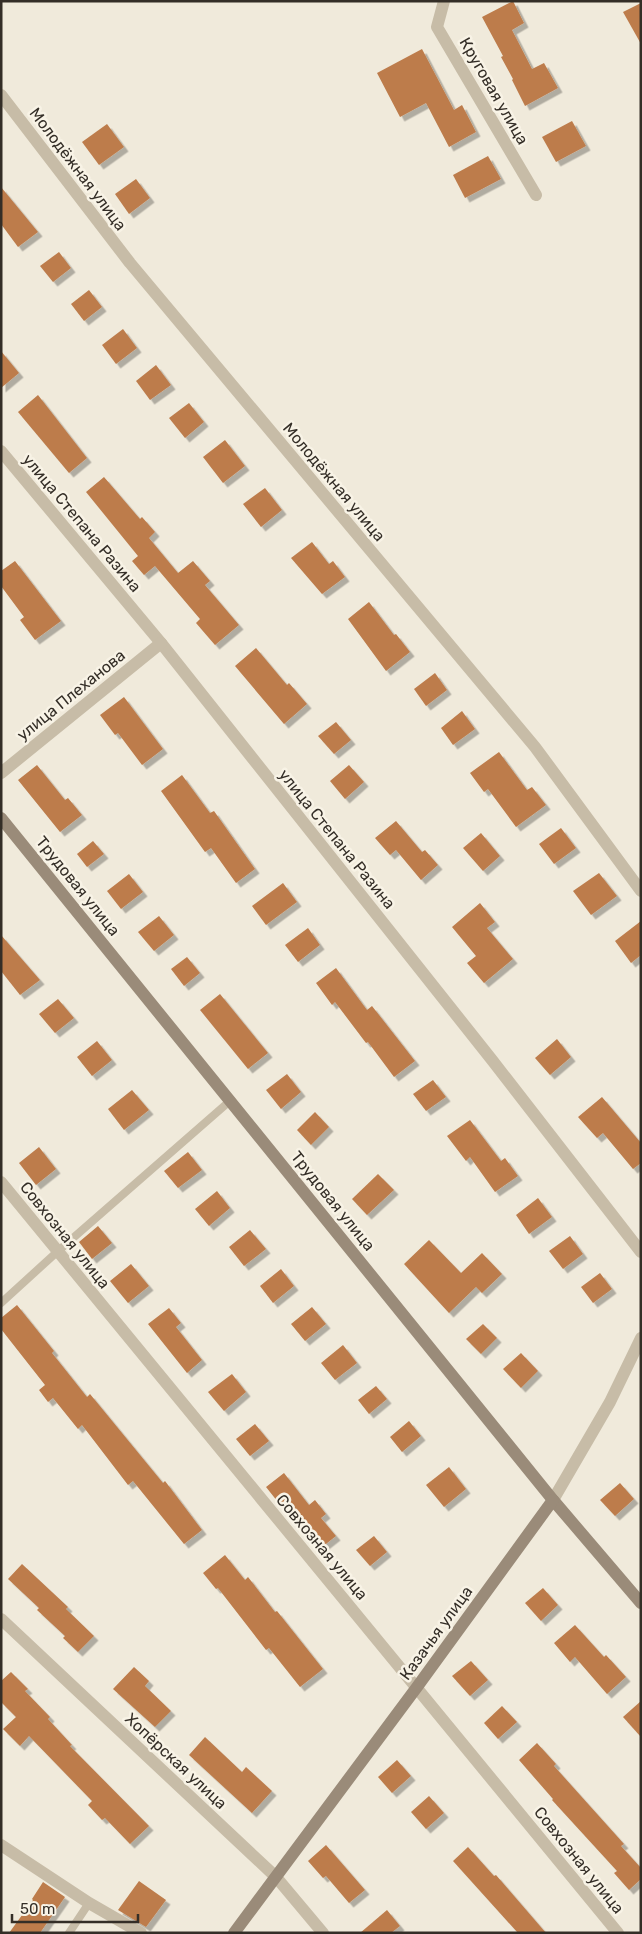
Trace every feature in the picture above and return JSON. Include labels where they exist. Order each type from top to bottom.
[{"type":"street","name":"Круговая улица","points":[[444,1],[437,27],[536,195]]},
{"type":"street","name":"Молодёжная улица","points":[[1,95],[130,263],[535,747],[641,891]]},
{"type":"street","name":"улица Степана Разина","points":[[1,452],[161,643],[492,1060],[641,1252]]},
{"type":"street","name":"улица Плеханова","points":[[1,773],[161,643]]},
{"type":"street","name":"Трудовая улица","points":[[1,818],[553,1500],[641,1603]]},
{"type":"street","name":"Совхозная улица","points":[[1,1182],[618,1933]]},
{"type":"street","name":"Казачья улица","points":[[234,1933],[553,1500],[610,1402],[641,1338]]},
{"type":"street","name":"Хопёрская улица","points":[[1,1619],[276,1877],[323,1933]]},
{"type":"street","points":[[1,1845],[89,1903],[141,1933]]},
{"type":"lane","points":[[1,1303],[231,1100]]},
{"type":"lane","points":[[69,1933],[89,1903]]},
{"type":"building","points":[[513,1],[524,23],[512,30],[532,69],[544,63],[558,88],[525,106],[501,57],[503,56],[482,17]]},
{"type":"building","points":[[641,3],[641,44],[623,12]]},
{"type":"building","points":[[422,49],[454,110],[462,105],[476,132],[449,147],[426,103],[400,117],[377,73]]},
{"type":"building","points":[[572,121],[586,146],[556,162],[542,137]]},
{"type":"building","points":[[107,124],[124,147],[99,165],[82,142]]},
{"type":"building","points":[[488,156],[501,179],[465,198],[453,175]]},
{"type":"building","points":[[136,179],[150,198],[129,214],[115,194]]},
{"type":"building","points":[[1,187],[38,232],[18,247],[1,224]]},
{"type":"building","points":[[59,252],[71,268],[53,282],[40,266]]},
{"type":"building","points":[[89,290],[102,307],[84,321],[71,304]]},
{"type":"building","points":[[123,329],[137,348],[116,364],[102,345]]},
{"type":"building","points":[[1,351],[19,373],[1,388]]},
{"type":"building","points":[[156,365],[171,385],[150,400],[136,381]]},
{"type":"building","points":[[38,395],[87,458],[69,473],[18,412]]},
{"type":"building","points":[[189,403],[204,422],[185,438],[169,418]]},
{"type":"building","points":[[225,440],[245,466],[223,483],[203,457]]},
{"type":"building","points":[[104,477],[140,519],[142,517],[155,532],[149,538],[178,573],[193,561],[210,581],[205,585],[239,625],[215,645],[196,623],[200,619],[155,566],[144,575],[132,561],[138,556],[86,492]]},
{"type":"building","points":[[265,488],[282,510],[261,527],[243,504]]},
{"type":"building","points":[[312,542],[329,564],[333,561],[345,577],[322,594],[291,558]]},
{"type":"building","points":[[15,561],[61,621],[35,640],[20,620],[24,617],[1,586],[1,571]]},
{"type":"building","points":[[369,602],[394,635],[396,634],[410,652],[386,671],[348,619]]},
{"type":"building","points":[[256,648],[287,685],[289,683],[307,704],[284,724],[235,666]]},
{"type":"building","points":[[435,673],[447,690],[426,706],[414,689]]},
{"type":"building","points":[[124,697],[163,749],[142,765],[118,733],[115,735],[100,715]]},
{"type":"building","points":[[462,711],[475,729],[453,745],[441,728]]},
{"type":"building","points":[[336,722],[351,740],[334,754],[318,736]]},
{"type":"building","points":[[499,752],[527,790],[532,787],[546,805],[516,827],[488,789],[484,792],[470,773]]},
{"type":"building","points":[[37,765],[65,800],[68,798],[82,815],[60,832],[18,780]]},
{"type":"building","points":[[349,765],[364,782],[345,799],[330,781]]},
{"type":"building","points":[[182,775],[210,813],[214,811],[255,869],[236,883],[211,848],[205,852],[161,791]]},
{"type":"building","points":[[396,821],[422,852],[425,850],[438,865],[421,880],[396,850],[390,855],[375,838]]},
{"type":"building","points":[[561,828],[576,848],[554,864],[539,844]]},
{"type":"building","points":[[481,833],[500,856],[483,871],[463,848]]},
{"type":"building","points":[[93,841],[104,854],[87,867],[77,854]]},
{"type":"building","points":[[599,873],[617,896],[591,915],[573,891]]},
{"type":"building","points":[[129,874],[143,892],[121,909],[107,891]]},
{"type":"building","points":[[283,883],[297,902],[266,925],[252,906]]},
{"type":"building","points":[[480,903],[495,922],[487,928],[513,959],[484,983],[467,963],[476,956],[452,927]]},
{"type":"building","points":[[159,916],[174,935],[154,951],[138,932]]},
{"type":"building","points":[[641,921],[641,955],[631,963],[615,941]]},
{"type":"building","points":[[308,928],[320,945],[298,962],[285,945]]},
{"type":"building","points":[[1,935],[40,980],[20,995],[1,971]]},
{"type":"building","points":[[187,957],[200,973],[184,986],[171,969]]},
{"type":"building","points":[[336,968],[367,1010],[372,1006],[415,1061],[394,1077],[335,1002],[332,1005],[316,983]]},
{"type":"building","points":[[220,994],[268,1053],[248,1069],[200,1010]]},
{"type":"building","points":[[58,999],[74,1018],[55,1033],[39,1014]]},
{"type":"building","points":[[557,1039],[571,1057],[550,1075],[535,1058]]},
{"type":"building","points":[[97,1041],[112,1060],[92,1076],[77,1057]]},
{"type":"building","points":[[287,1074],[301,1092],[281,1109],[266,1090]]},
{"type":"building","points":[[433,1080],[446,1097],[426,1111],[413,1094]]},
{"type":"building","points":[[132,1090],[149,1110],[124,1130],[108,1109]]},
{"type":"building","points":[[602,1097],[641,1143],[641,1163],[633,1169],[603,1133],[597,1138],[578,1117]]},
{"type":"building","points":[[315,1112],[329,1127],[311,1145],[297,1130]]},
{"type":"building","points":[[470,1120],[501,1161],[505,1158],[518,1176],[495,1192],[470,1157],[466,1161],[447,1136]]},
{"type":"building","points":[[39,1147],[56,1169],[36,1185],[19,1163]]},
{"type":"building","points":[[188,1152],[202,1170],[178,1188],[164,1171]]},
{"type":"building","points":[[378,1174],[394,1190],[367,1215],[352,1199]]},
{"type":"building","points":[[217,1191],[230,1208],[209,1226],[195,1209]]},
{"type":"building","points":[[538,1198],[552,1217],[529,1234],[516,1215]]},
{"type":"building","points":[[98,1226],[112,1243],[92,1259],[79,1242]]},
{"type":"building","points":[[250,1230],[266,1249],[244,1266],[229,1247]]},
{"type":"building","points":[[570,1236],[583,1254],[563,1269],[549,1251]]},
{"type":"building","points":[[429,1240],[461,1273],[482,1253],[502,1274],[482,1293],[476,1287],[449,1313],[404,1264]]},
{"type":"building","points":[[131,1264],[149,1286],[128,1303],[110,1281]]},
{"type":"building","points":[[281,1269],[294,1286],[273,1303],[260,1286]]},
{"type":"building","points":[[600,1273],[612,1289],[593,1303],[581,1287]]},
{"type":"building","points":[[17,1305],[54,1351],[52,1353],[87,1397],[90,1394],[163,1483],[165,1481],[202,1530],[184,1544],[133,1481],[128,1485],[82,1425],[78,1429],[53,1398],[48,1402],[39,1390],[45,1385],[1,1329],[1,1318]]},
{"type":"building","points":[[312,1307],[326,1324],[305,1341],[291,1324]]},
{"type":"building","points":[[169,1308],[181,1323],[176,1327],[202,1360],[187,1373],[148,1324]]},
{"type":"building","points":[[483,1324],[497,1338],[481,1354],[466,1339]]},
{"type":"building","points":[[343,1345],[357,1363],[335,1380],[321,1363]]},
{"type":"building","points":[[521,1353],[538,1371],[521,1388],[503,1369]]},
{"type":"building","points":[[232,1374],[246,1392],[224,1411],[208,1392]]},
{"type":"building","points":[[376,1386],[387,1399],[369,1414],[358,1400]]},
{"type":"building","points":[[409,1421],[421,1436],[402,1452],[390,1437]]},
{"type":"building","points":[[255,1424],[269,1441],[250,1456],[236,1439]]},
{"type":"building","points":[[449,1467],[466,1489],[444,1507],[426,1485]]},
{"type":"building","points":[[284,1473],[309,1505],[315,1500],[326,1514],[321,1518],[336,1536],[317,1551],[266,1487]]},
{"type":"building","points":[[620,1483],[634,1499],[615,1516],[600,1500]]},
{"type":"building","points":[[374,1536],[387,1552],[370,1566],[356,1550]]},
{"type":"building","points":[[225,1555],[245,1580],[248,1577],[323,1669],[300,1687],[269,1648],[266,1650],[218,1588],[216,1589],[203,1573]]},
{"type":"building","points":[[22,1564],[68,1607],[66,1609],[94,1636],[78,1652],[63,1638],[65,1636],[37,1610],[39,1608],[8,1579]]},
{"type":"building","points":[[543,1588],[558,1605],[541,1621],[525,1603]]},
{"type":"building","points":[[575,1625],[604,1657],[606,1655],[626,1677],[607,1694],[575,1657],[570,1662],[554,1643]]},
{"type":"building","points":[[471,1661],[488,1680],[470,1696],[452,1676]]},
{"type":"building","points":[[134,1667],[149,1681],[145,1686],[171,1711],[155,1727],[113,1689]]},
{"type":"building","points":[[11,1672],[28,1689],[25,1691],[50,1717],[48,1719],[72,1745],[70,1746],[149,1826],[130,1844],[105,1818],[102,1820],[88,1805],[92,1801],[29,1736],[20,1746],[3,1729],[16,1717],[1,1702],[1,1681]]},
{"type":"building","points":[[641,1701],[641,1737],[623,1717]]},
{"type":"building","points":[[502,1706],[517,1722],[498,1739],[484,1723]]},
{"type":"building","points":[[205,1737],[242,1772],[246,1767],[272,1791],[252,1813],[189,1755]]},
{"type":"building","points":[[537,1743],[556,1764],[554,1766],[624,1844],[621,1846],[641,1868],[641,1879],[629,1890],[614,1873],[617,1871],[552,1800],[519,1760]]},
{"type":"building","points":[[397,1760],[411,1776],[392,1793],[378,1777]]},
{"type":"building","points":[[429,1796],[444,1813],[426,1829],[411,1812]]},
{"type":"building","points":[[326,1845],[365,1890],[349,1903],[326,1876],[323,1878],[308,1861]]},
{"type":"building","points":[[468,1847],[494,1876],[496,1875],[546,1933],[518,1933],[453,1861]]},
{"type":"building","points":[[139,1881],[166,1900],[146,1927],[118,1910]]},
{"type":"building","points":[[43,1882],[65,1897],[40,1933],[9,1933],[33,1900]]},
{"type":"building","points":[[387,1910],[400,1926],[391,1933],[360,1933]]}]
